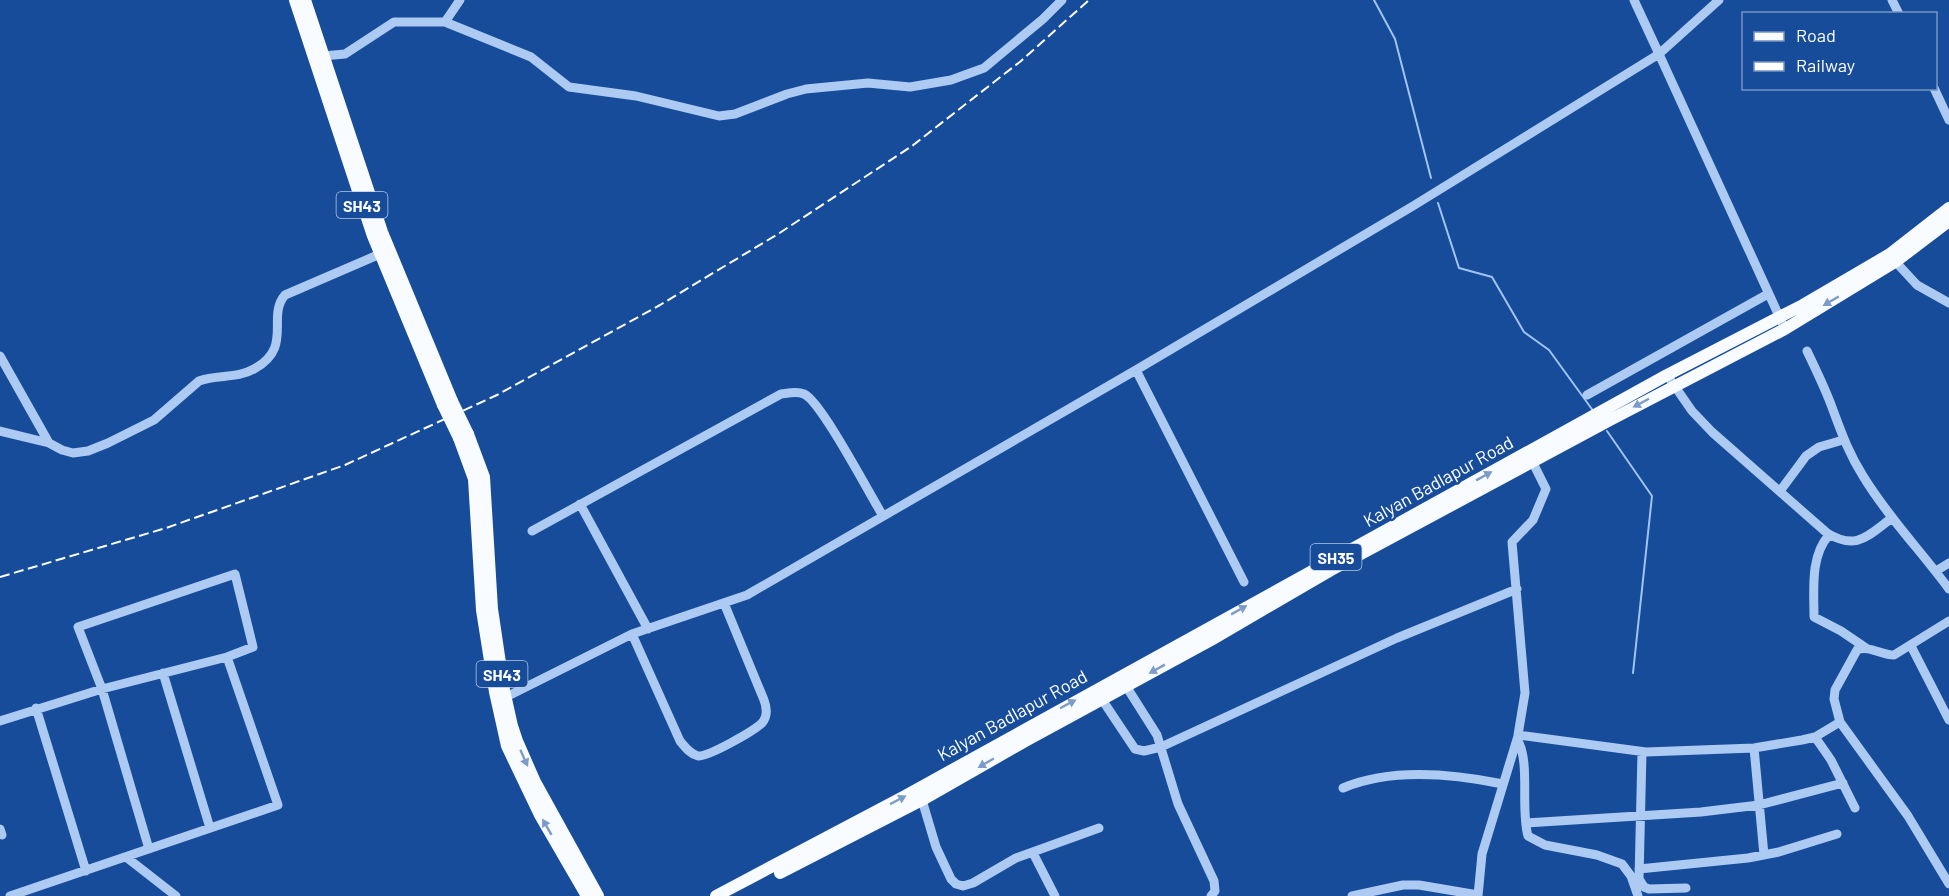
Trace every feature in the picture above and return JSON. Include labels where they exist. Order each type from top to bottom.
[{"type":"main road","name":"SH43","points":[[295,0],[319,58],[382,232],[448,403]]},
{"type":"main road","name":"SH43","points":[[305,0],[319,58],[380,254],[463,436],[479,462],[486,491],[492,609],[507,746],[525,787],[587,896]]},
{"type":"main road","name":"Kalyan Badlapur Road","points":[[1893,258],[1949,208]]},
{"type":"main road","name":"Kalyan Badlapur Road","points":[[734,896],[1378,539],[1671,380],[1782,323],[1893,258],[1949,221]]},
{"type":"main road","name":"Kalyan Badlapur Road","points":[[716,896],[878,817],[922,800],[1098,694],[1126,686],[1182,649]]},
{"type":"main road","name":"SH43","points":[[501,699],[535,782],[598,896]]},
{"type":"street","points":[[445,22],[460,0]]},
{"type":"street","points":[[319,58],[345,54],[394,22],[445,22],[531,57],[569,87],[636,96],[719,116],[735,114],[806,89],[868,83],[910,87],[951,80],[984,68],[1043,20],[1062,0]]},
{"type":"street","points":[[1634,0],[1782,323]]},
{"type":"street","points":[[501,699],[632,634],[747,595],[1136,370],[1413,206],[1659,54],[1719,0]]},
{"type":"street","points":[[1935,90],[1949,120]]},
{"type":"street","points":[[0,431],[49,443],[73,453],[88,451],[154,420],[199,381],[206,378],[245,374],[257,368],[275,348],[279,334],[277,310],[285,295],[380,254]]},
{"type":"street","points":[[1893,258],[1917,285],[1949,303]]},
{"type":"street","points":[[1587,395],[1768,294]]},
{"type":"street","points":[[1807,351],[1843,440],[1862,475],[1892,518],[1949,589]]},
{"type":"street","points":[[0,356],[49,443]]},
{"type":"street","points":[[1136,370],[1244,582]]},
{"type":"street","points":[[1671,380],[1692,411],[1712,432],[1829,535],[1839,540],[1854,542],[1864,538],[1892,518]]},
{"type":"street","points":[[532,531],[781,394],[792,392],[803,393],[812,399],[824,415],[883,516]]},
{"type":"street","points":[[1780,491],[1806,456],[1819,447],[1843,440]]},
{"type":"street","points":[[1352,896],[1403,885],[1419,885],[1478,896],[1482,854],[1518,737],[1525,693],[1512,542],[1533,520],[1546,489],[1531,457]]},
{"type":"street","points":[[580,504],[648,629]]},
{"type":"street","points":[[1829,535],[1823,542],[1816,561],[1814,617],[1841,631],[1866,648],[1885,655],[1894,655],[1911,646],[1949,621]]},
{"type":"street","points":[[1936,571],[1949,563]]},
{"type":"street","points":[[0,721],[36,708],[102,689],[227,657],[253,647],[235,574],[78,627],[102,689],[149,849]]},
{"type":"street","points":[[1098,694],[1136,749],[1144,751],[1161,747],[1397,638],[1516,588]]},
{"type":"street","points":[[632,634],[680,741],[693,754],[706,755],[754,729],[766,715],[765,700],[724,603]]},
{"type":"street","points":[[1911,646],[1949,720]]},
{"type":"street","points":[[1866,648],[1857,650],[1835,690],[1834,699],[1840,722],[1908,816],[1949,884]]},
{"type":"street","points":[[15,895],[278,805],[227,657]]},
{"type":"street","points":[[163,673],[210,828]]},
{"type":"street","points":[[1126,686],[1149,720],[1161,747],[1178,804],[1214,881],[1215,891],[1211,896]]},
{"type":"street","points":[[36,708],[86,871]]},
{"type":"street","points":[[1518,737],[1642,752],[1754,747],[1815,736],[1840,722]]},
{"type":"street","points":[[1815,736],[1831,760],[1855,808]]},
{"type":"street","points":[[1518,737],[1523,753],[1528,836],[1545,845],[1610,859],[1622,864],[1631,876],[1638,896]]},
{"type":"street","points":[[1754,747],[1764,855]]},
{"type":"street","points":[[1642,752],[1639,879],[1644,887],[1658,890],[1686,888]]},
{"type":"street","points":[[1343,788],[1362,780],[1389,776],[1460,777],[1503,784]]},
{"type":"street","points":[[1526,823],[1701,812],[1760,805],[1843,783]]},
{"type":"street","points":[[922,800],[936,847],[951,879],[960,886],[966,896]]},
{"type":"street","points":[[960,886],[973,883],[1017,858],[1099,828]]},
{"type":"street","points":[[1639,869],[1764,855],[1837,834]]},
{"type":"street","points":[[1033,853],[1055,896]]},
{"type":"street","points":[[126,857],[176,896]]},
{"type":"waterway","points":[[1374,0],[1395,39],[1431,178]]},
{"type":"waterway","points":[[1438,203],[1459,268],[1492,277],[1524,332],[1549,350],[1594,412]]},
{"type":"waterway","points":[[1607,431],[1652,496],[1633,673]]},
{"type":"railway","points":[[0,577],[166,528],[345,465],[497,395],[660,305],[778,234],[912,146],[1021,61],[1089,0]]}]
